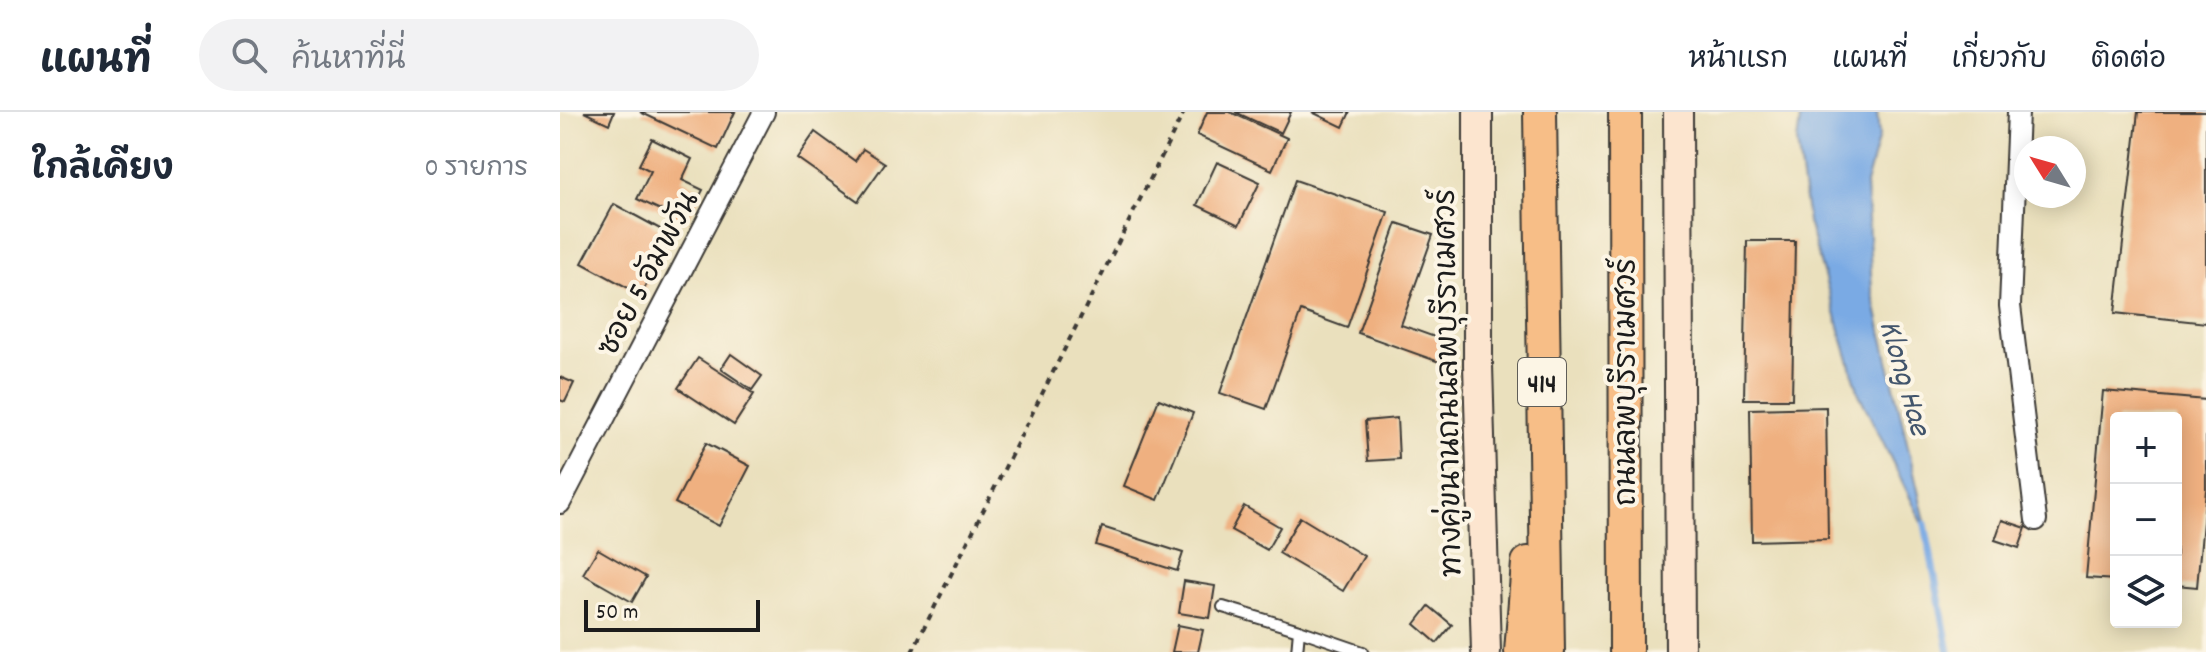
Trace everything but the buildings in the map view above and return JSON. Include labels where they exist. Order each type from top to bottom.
[{"type":"main road","name":"ทางคู่ขนานถนนลพบุรีราเมศวร์","points":[[1478,112],[1478,365],[1486,652]]},
{"type":"main road","name":"414","points":[[1540,112],[1548,652]]},
{"type":"main road","name":"ถนนลพบุรีราเมศวร์","points":[[1625,112],[1626,652]]},
{"type":"main road","points":[[1678,112],[1680,652]]},
{"type":"main road","points":[[1521,652],[1542,392]]},
{"type":"street","name":"ซอย 5 อัมพวัน","points":[[560,503],[764,112]]},
{"type":"street","points":[[2018,112],[2010,306],[2036,520]]},
{"type":"lane","points":[[1223,607],[1363,652]]},
{"type":"lane","points":[[1297,652],[1299,630]]},
{"type":"path","points":[[912,652],[1184,112]]},
{"type":"water","points":[[1801,112],[1877,112],[1879,136],[1866,184],[1872,290],[1928,534],[1859,394],[1808,222],[1797,142]]},
{"type":"waterway","name":"Klong Hae","points":[[1925,524],[1949,652]]}]
